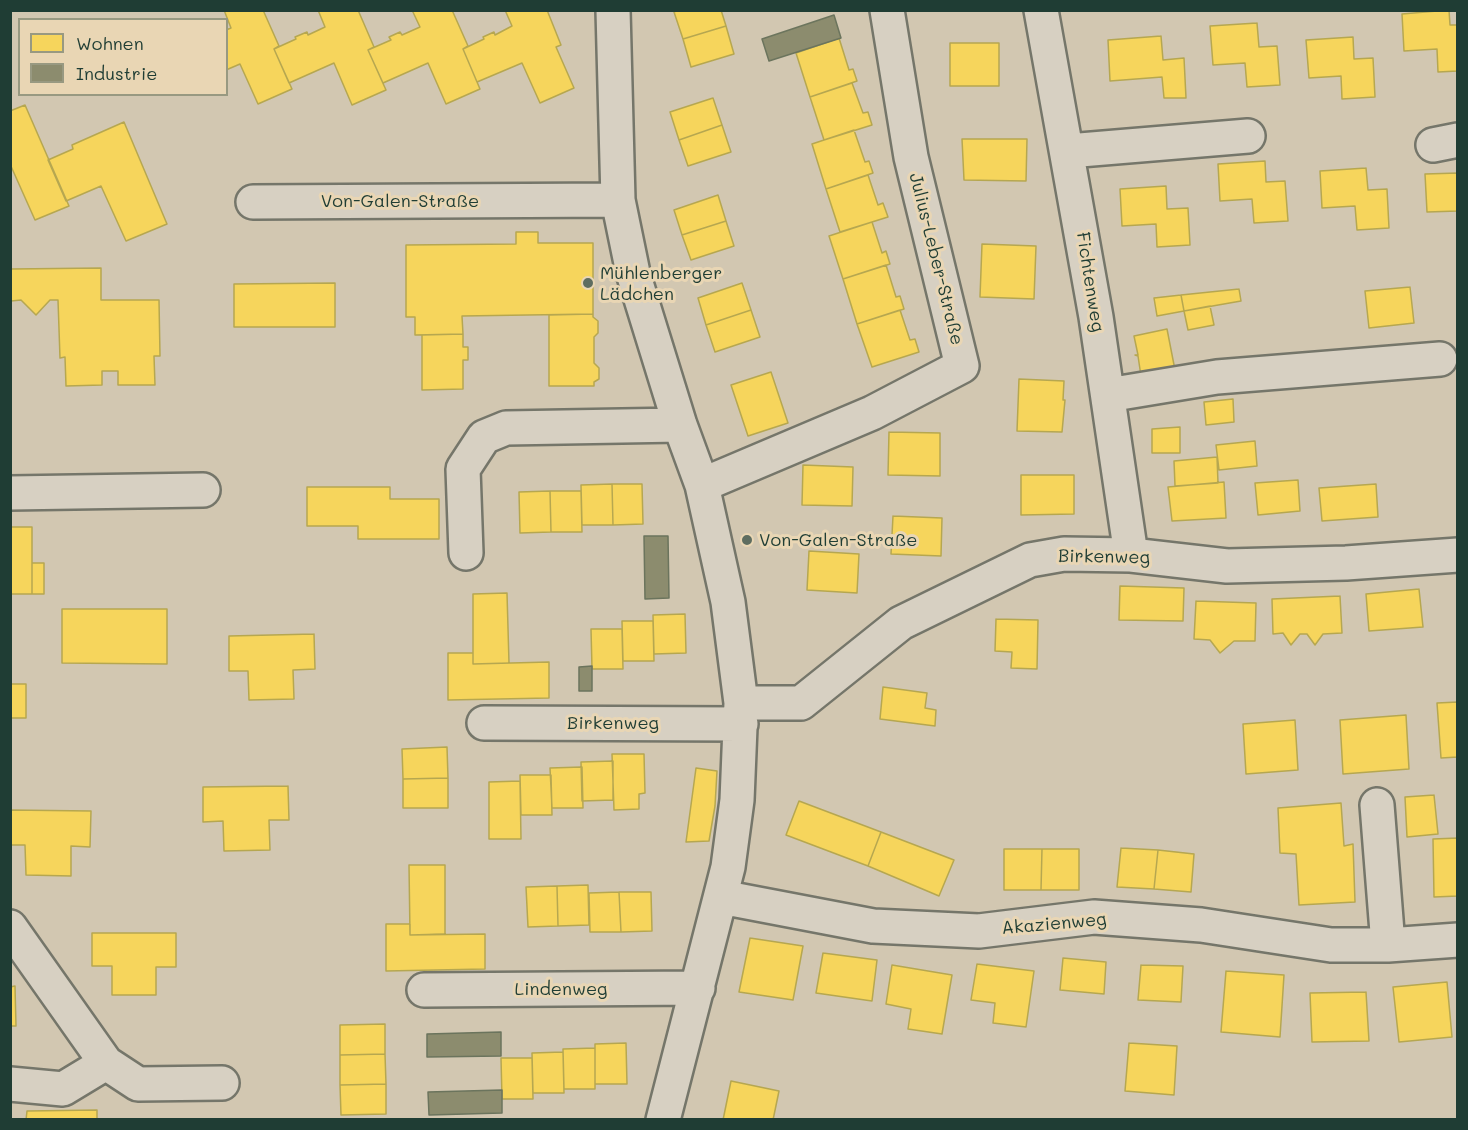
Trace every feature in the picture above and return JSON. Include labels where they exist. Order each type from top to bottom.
[{"type":"street","points":[[613,10],[618,200],[633,273],[680,425],[702,485],[729,602],[741,714],[737,800],[728,867],[663,1119]]},
{"type":"street","name":"Julius-Leber-Straße","points":[[702,485],[872,413],[962,366],[910,157],[887,10]]},
{"type":"street","name":"Fichtenweg","points":[[1041,10],[1068,150],[1096,316],[1131,555]]},
{"type":"street","points":[[1068,150],[1248,136]]},
{"type":"street","name":"Von-Galen-Straße","points":[[253,202],[618,200]]},
{"type":"street","points":[[1108,395],[1217,377],[1440,358]]},
{"type":"street","points":[[466,553],[463,469],[484,437],[506,428],[680,425]]},
{"type":"street","points":[[10,493],[203,490]]},
{"type":"street","name":"Birkenweg","points":[[484,723],[741,714],[801,703],[901,623],[1030,560],[1064,554],[1131,555],[1227,566],[1346,563],[1458,555]]},
{"type":"street","points":[[1377,805],[1388,945]]},
{"type":"street","name":"Akazienweg","points":[[721,897],[873,926],[979,931],[1094,917],[1201,925],[1331,945],[1388,945],[1458,940]]},
{"type":"street","points":[[10,927],[106,1063],[138,1084],[222,1083]]},
{"type":"street","name":"Lindenweg","points":[[424,990],[698,988]]},
{"type":"street","points":[[10,1084],[63,1089],[106,1063]]},
{"type":"building: Wohnen","points":[[224,10],[263,10],[279,46],[274,49],[292,89],[258,104],[240,64],[228,69],[228,29],[231,28]]},
{"type":"building: Wohnen","points":[[318,10],[358,10],[374,47],[368,50],[386,90],[352,105],[334,63],[289,83],[274,49],[296,39],[295,37],[307,32],[308,35],[325,27]]},
{"type":"building: Wohnen","points":[[412,10],[452,10],[468,46],[463,49],[480,89],[446,104],[428,63],[383,83],[368,50],[391,40],[389,37],[400,32],[402,35],[420,27]]},
{"type":"building: Wohnen","points":[[505,10],[547,10],[561,45],[556,47],[574,88],[540,103],[522,63],[477,82],[463,49],[484,39],[483,37],[494,32],[495,35],[512,26]]},
{"type":"building: Wohnen","points":[[678,10],[721,10],[726,26],[683,39],[674,12]]},
{"type":"building: Wohnen","points":[[1449,10],[1450,25],[1458,25],[1458,71],[1438,72],[1437,49],[1404,51],[1402,14]]},
{"type":"building: Wohnen","points":[[1257,23],[1259,47],[1277,46],[1280,85],[1247,87],[1245,63],[1213,65],[1210,26]]},
{"type":"building: Wohnen","points":[[726,26],[734,54],[691,67],[683,39]]},
{"type":"building: Wohnen","points":[[1161,36],[1163,60],[1184,58],[1186,98],[1164,98],[1162,77],[1110,81],[1108,40]]},
{"type":"building: Wohnen","points":[[1353,37],[1354,59],[1373,58],[1375,97],[1342,99],[1341,76],[1309,78],[1306,40]]},
{"type":"building: Wohnen","points":[[839,38],[849,70],[853,69],[857,81],[810,97],[796,53]]},
{"type":"building: Wohnen","points":[[950,43],[999,43],[999,86],[950,86]]},
{"type":"building: Wohnen","points":[[852,83],[863,113],[868,112],[872,125],[824,140],[810,97]]},
{"type":"building: Wohnen","points":[[713,98],[722,125],[679,140],[670,112]]},
{"type":"building: Wohnen","points":[[25,105],[69,206],[35,220],[10,164],[10,111]]},
{"type":"building: Wohnen","points":[[124,122],[167,224],[126,241],[101,186],[66,201],[48,160],[73,149],[72,145]]},
{"type":"building: Wohnen","points":[[722,125],[731,152],[688,166],[679,140]]},
{"type":"building: Wohnen","points":[[854,130],[865,162],[869,161],[873,173],[826,189],[812,144]]},
{"type":"building: Wohnen","points":[[962,139],[1027,139],[1026,181],[964,180]]},
{"type":"building: Wohnen","points":[[1265,161],[1266,182],[1285,181],[1288,221],[1254,223],[1252,199],[1220,201],[1218,164]]},
{"type":"building: Wohnen","points":[[1366,168],[1368,190],[1387,189],[1389,228],[1357,230],[1355,206],[1322,208],[1320,171]]},
{"type":"building: Wohnen","points":[[1458,173],[1458,211],[1427,212],[1425,174]]},
{"type":"building: Wohnen","points":[[868,175],[878,205],[883,203],[888,217],[840,232],[826,189]]},
{"type":"building: Wohnen","points":[[1166,186],[1167,209],[1188,208],[1190,245],[1157,247],[1156,224],[1122,226],[1120,189]]},
{"type":"building: Wohnen","points":[[718,195],[726,221],[682,235],[674,210]]},
{"type":"building: Wohnen","points":[[726,221],[734,246],[691,260],[682,235]]},
{"type":"building: Wohnen","points":[[872,222],[882,253],[886,251],[890,264],[843,279],[829,236]]},
{"type":"building: Wohnen","points":[[516,232],[538,232],[538,243],[593,243],[593,314],[462,316],[463,334],[415,335],[415,317],[406,317],[406,245],[516,244]]},
{"type":"building: Wohnen","points":[[982,244],[1036,246],[1034,299],[980,297]]},
{"type":"building: Wohnen","points":[[886,265],[896,297],[900,296],[904,309],[857,324],[843,279]]},
{"type":"building: Wohnen","points":[[101,268],[101,300],[159,300],[160,356],[154,356],[155,385],[118,385],[118,371],[102,371],[102,385],[66,386],[65,357],[60,358],[58,300],[50,300],[36,315],[21,300],[11,301],[11,269]]},
{"type":"building: Wohnen","points":[[335,283],[335,327],[234,327],[234,284]]},
{"type":"building: Wohnen","points":[[742,283],[751,310],[706,325],[698,298]]},
{"type":"building: Wohnen","points":[[1410,287],[1414,323],[1369,328],[1365,291]]},
{"type":"building: Wohnen","points":[[1239,289],[1241,301],[1184,311],[1181,295]]},
{"type":"building: Wohnen","points":[[1181,295],[1184,311],[1157,316],[1154,298]]},
{"type":"building: Wohnen","points":[[1210,306],[1214,325],[1188,330],[1184,311]]},
{"type":"building: Wohnen","points":[[751,310],[760,337],[715,352],[706,325]]},
{"type":"building: Wohnen","points":[[900,310],[910,340],[915,339],[919,352],[872,367],[857,324]]},
{"type":"building: Wohnen","points":[[593,314],[598,321],[598,333],[594,337],[594,363],[599,368],[599,379],[594,382],[594,386],[549,386],[549,315]]},
{"type":"building: Wohnen","points":[[1167,329],[1175,370],[1141,376],[1138,356],[1135,355],[1138,355],[1134,336]]},
{"type":"building: Wohnen","points":[[463,334],[463,347],[468,347],[468,360],[463,360],[463,389],[422,390],[422,335]]},
{"type":"building: Wohnen","points":[[771,372],[788,423],[748,436],[731,385]]},
{"type":"building: Wohnen","points":[[1019,379],[1064,381],[1062,432],[1017,431]]},
{"type":"building: Wohnen","points":[[1233,399],[1234,422],[1206,425],[1204,402]]},
{"type":"building: Wohnen","points":[[1180,427],[1180,453],[1152,453],[1152,429]]},
{"type":"building: Wohnen","points":[[889,432],[940,433],[940,476],[888,475]]},
{"type":"building: Wohnen","points":[[1255,441],[1257,466],[1219,470],[1216,445]]},
{"type":"building: Wohnen","points":[[1217,457],[1218,483],[1175,486],[1174,461]]},
{"type":"building: Wohnen","points":[[803,465],[853,467],[852,506],[802,505]]},
{"type":"building: Wohnen","points":[[1021,475],[1074,475],[1074,514],[1021,515]]},
{"type":"building: Wohnen","points":[[1298,480],[1300,511],[1258,515],[1255,483]]},
{"type":"building: Wohnen","points":[[1224,482],[1226,518],[1172,521],[1168,487]]},
{"type":"building: Wohnen","points":[[612,484],[642,484],[643,524],[613,525]]},
{"type":"building: Wohnen","points":[[612,484],[613,525],[582,525],[581,485]]},
{"type":"building: Wohnen","points":[[1376,484],[1378,517],[1322,521],[1319,488]]},
{"type":"building: Wohnen","points":[[307,487],[390,487],[390,499],[439,499],[439,539],[358,539],[358,526],[307,526]]},
{"type":"building: Wohnen","points":[[550,491],[551,532],[520,533],[519,492]]},
{"type":"building: Wohnen","points":[[550,491],[581,491],[582,532],[551,532]]},
{"type":"building: Wohnen","points":[[893,516],[942,518],[941,556],[891,554]]},
{"type":"building: Wohnen","points":[[10,527],[32,527],[32,594],[10,594]]},
{"type":"building: Wohnen","points":[[809,551],[859,554],[857,593],[807,590]]},
{"type":"building: Wohnen","points":[[32,563],[44,563],[44,594],[32,594]]},
{"type":"building: Wohnen","points":[[1120,586],[1184,588],[1183,621],[1119,620]]},
{"type":"building: Wohnen","points":[[1419,589],[1423,627],[1369,631],[1366,594]]},
{"type":"building: Wohnen","points":[[507,593],[509,663],[473,664],[473,594]]},
{"type":"building: Wohnen","points":[[1340,596],[1342,633],[1323,634],[1315,645],[1307,634],[1300,634],[1291,645],[1283,633],[1273,634],[1272,599]]},
{"type":"building: Wohnen","points":[[1196,601],[1256,603],[1255,641],[1234,641],[1220,653],[1210,640],[1194,639]]},
{"type":"building: Wohnen","points":[[62,609],[167,609],[167,664],[62,663]]},
{"type":"building: Wohnen","points":[[685,614],[686,653],[654,654],[653,615]]},
{"type":"building: Wohnen","points":[[996,619],[1038,620],[1037,669],[1011,668],[1012,652],[995,651]]},
{"type":"building: Wohnen","points":[[622,621],[653,621],[654,661],[623,661]]},
{"type":"building: Wohnen","points":[[591,629],[622,629],[623,669],[592,669]]},
{"type":"building: Wohnen","points":[[314,634],[315,669],[293,670],[294,699],[249,700],[248,671],[229,671],[229,636]]},
{"type":"building: Wohnen","points":[[448,653],[473,653],[473,664],[549,662],[549,698],[448,700]]},
{"type":"building: Wohnen","points":[[10,684],[26,684],[26,718],[10,718]]},
{"type":"building: Wohnen","points":[[883,687],[927,693],[925,708],[936,710],[935,726],[880,719]]},
{"type":"building: Wohnen","points":[[1458,702],[1458,757],[1441,758],[1437,703]]},
{"type":"building: Wohnen","points":[[1406,715],[1409,769],[1343,774],[1340,720]]},
{"type":"building: Wohnen","points":[[1295,720],[1298,770],[1246,774],[1243,724]]},
{"type":"building: Wohnen","points":[[447,747],[448,778],[403,779],[402,749]]},
{"type":"building: Wohnen","points":[[612,754],[644,754],[645,793],[639,794],[639,809],[614,810]]},
{"type":"building: Wohnen","points":[[613,761],[613,800],[582,801],[581,762]]},
{"type":"building: Wohnen","points":[[582,767],[583,808],[552,808],[550,768]]},
{"type":"building: Wohnen","points":[[696,768],[717,771],[715,806],[709,841],[686,842]]},
{"type":"building: Wohnen","points":[[520,775],[551,775],[552,815],[521,815]]},
{"type":"building: Wohnen","points":[[448,778],[448,808],[403,808],[403,779]]},
{"type":"building: Wohnen","points":[[520,781],[521,839],[489,839],[489,782]]},
{"type":"building: Wohnen","points":[[288,786],[289,820],[269,820],[270,850],[224,851],[223,821],[203,822],[203,787]]},
{"type":"building: Wohnen","points":[[1434,795],[1438,834],[1407,837],[1405,797]]},
{"type":"building: Wohnen","points":[[799,801],[881,832],[868,866],[786,835]]},
{"type":"building: Wohnen","points":[[1341,803],[1344,846],[1353,844],[1355,902],[1299,905],[1296,854],[1280,853],[1278,808]]},
{"type":"building: Wohnen","points":[[10,810],[91,811],[90,847],[71,846],[71,876],[26,875],[25,845],[10,845]]},
{"type":"building: Wohnen","points":[[881,832],[954,860],[939,896],[868,866]]},
{"type":"building: Wohnen","points":[[1458,838],[1458,896],[1434,897],[1433,839]]},
{"type":"building: Wohnen","points":[[1121,848],[1158,850],[1154,889],[1117,887]]},
{"type":"building: Wohnen","points":[[1004,849],[1042,849],[1041,890],[1004,890]]},
{"type":"building: Wohnen","points":[[1042,849],[1079,849],[1079,890],[1041,890]]},
{"type":"building: Wohnen","points":[[1158,850],[1194,854],[1191,892],[1154,889]]},
{"type":"building: Wohnen","points":[[409,865],[445,865],[445,934],[410,935]]},
{"type":"building: Wohnen","points":[[588,885],[589,925],[558,926],[557,886]]},
{"type":"building: Wohnen","points":[[557,886],[558,926],[528,927],[526,887]]},
{"type":"building: Wohnen","points":[[619,892],[651,892],[652,931],[621,932]]},
{"type":"building: Wohnen","points":[[619,892],[621,932],[590,932],[589,893]]},
{"type":"building: Wohnen","points":[[386,924],[410,924],[410,935],[485,934],[485,969],[386,971]]},
{"type":"building: Wohnen","points":[[92,933],[176,933],[176,967],[156,967],[156,995],[112,995],[112,966],[92,966]]},
{"type":"building: Wohnen","points":[[750,938],[803,946],[793,1000],[739,992]]},
{"type":"building: Wohnen","points":[[823,953],[877,960],[872,1001],[816,993]]},
{"type":"building: Wohnen","points":[[1063,958],[1106,962],[1104,994],[1060,990]]},
{"type":"building: Wohnen","points":[[977,964],[1034,971],[1026,1027],[993,1023],[995,1003],[971,1000]]},
{"type":"building: Wohnen","points":[[892,965],[952,975],[942,1034],[908,1029],[911,1009],[886,1004]]},
{"type":"building: Wohnen","points":[[1141,965],[1183,966],[1181,1002],[1138,1000]]},
{"type":"building: Wohnen","points":[[1226,971],[1284,975],[1280,1037],[1221,1032]]},
{"type":"building: Wohnen","points":[[1447,982],[1452,1037],[1399,1042],[1393,987]]},
{"type":"building: Wohnen","points":[[15,986],[16,1026],[10,1026],[10,987]]},
{"type":"building: Wohnen","points":[[1366,992],[1369,1041],[1312,1042],[1310,993]]},
{"type":"building: Wohnen","points":[[385,1024],[385,1054],[340,1055],[340,1025]]},
{"type":"building: Wohnen","points":[[626,1043],[627,1084],[595,1084],[595,1044]]},
{"type":"building: Wohnen","points":[[1129,1043],[1177,1046],[1174,1095],[1125,1091]]},
{"type":"building: Wohnen","points":[[595,1048],[595,1089],[564,1089],[563,1049]]},
{"type":"building: Wohnen","points":[[563,1052],[564,1093],[533,1093],[532,1053]]},
{"type":"building: Wohnen","points":[[385,1054],[386,1084],[340,1085],[340,1055]]},
{"type":"building: Wohnen","points":[[501,1058],[532,1058],[533,1099],[502,1099]]},
{"type":"building: Wohnen","points":[[731,1081],[779,1091],[773,1120],[723,1120]]},
{"type":"building: Wohnen","points":[[386,1084],[386,1114],[341,1115],[340,1085]]},
{"type":"building: Wohnen","points":[[97,1110],[97,1120],[26,1120],[27,1111]]},
{"type":"building: Industrie","points":[[834,15],[841,38],[769,61],[762,39]]},
{"type":"building: Industrie","points":[[644,536],[668,536],[669,598],[645,599]]},
{"type":"building: Industrie","points":[[592,666],[592,691],[579,691],[579,667]]},
{"type":"building: Industrie","points":[[501,1032],[501,1056],[427,1057],[427,1034]]},
{"type":"building: Industrie","points":[[502,1090],[502,1113],[429,1115],[428,1092]]},
{"type":"place","name":"Mühlenberger Lädchen","points":[[588,283]]},
{"type":"place","name":"Von-Galen-Straße","points":[[747,540]]}]
